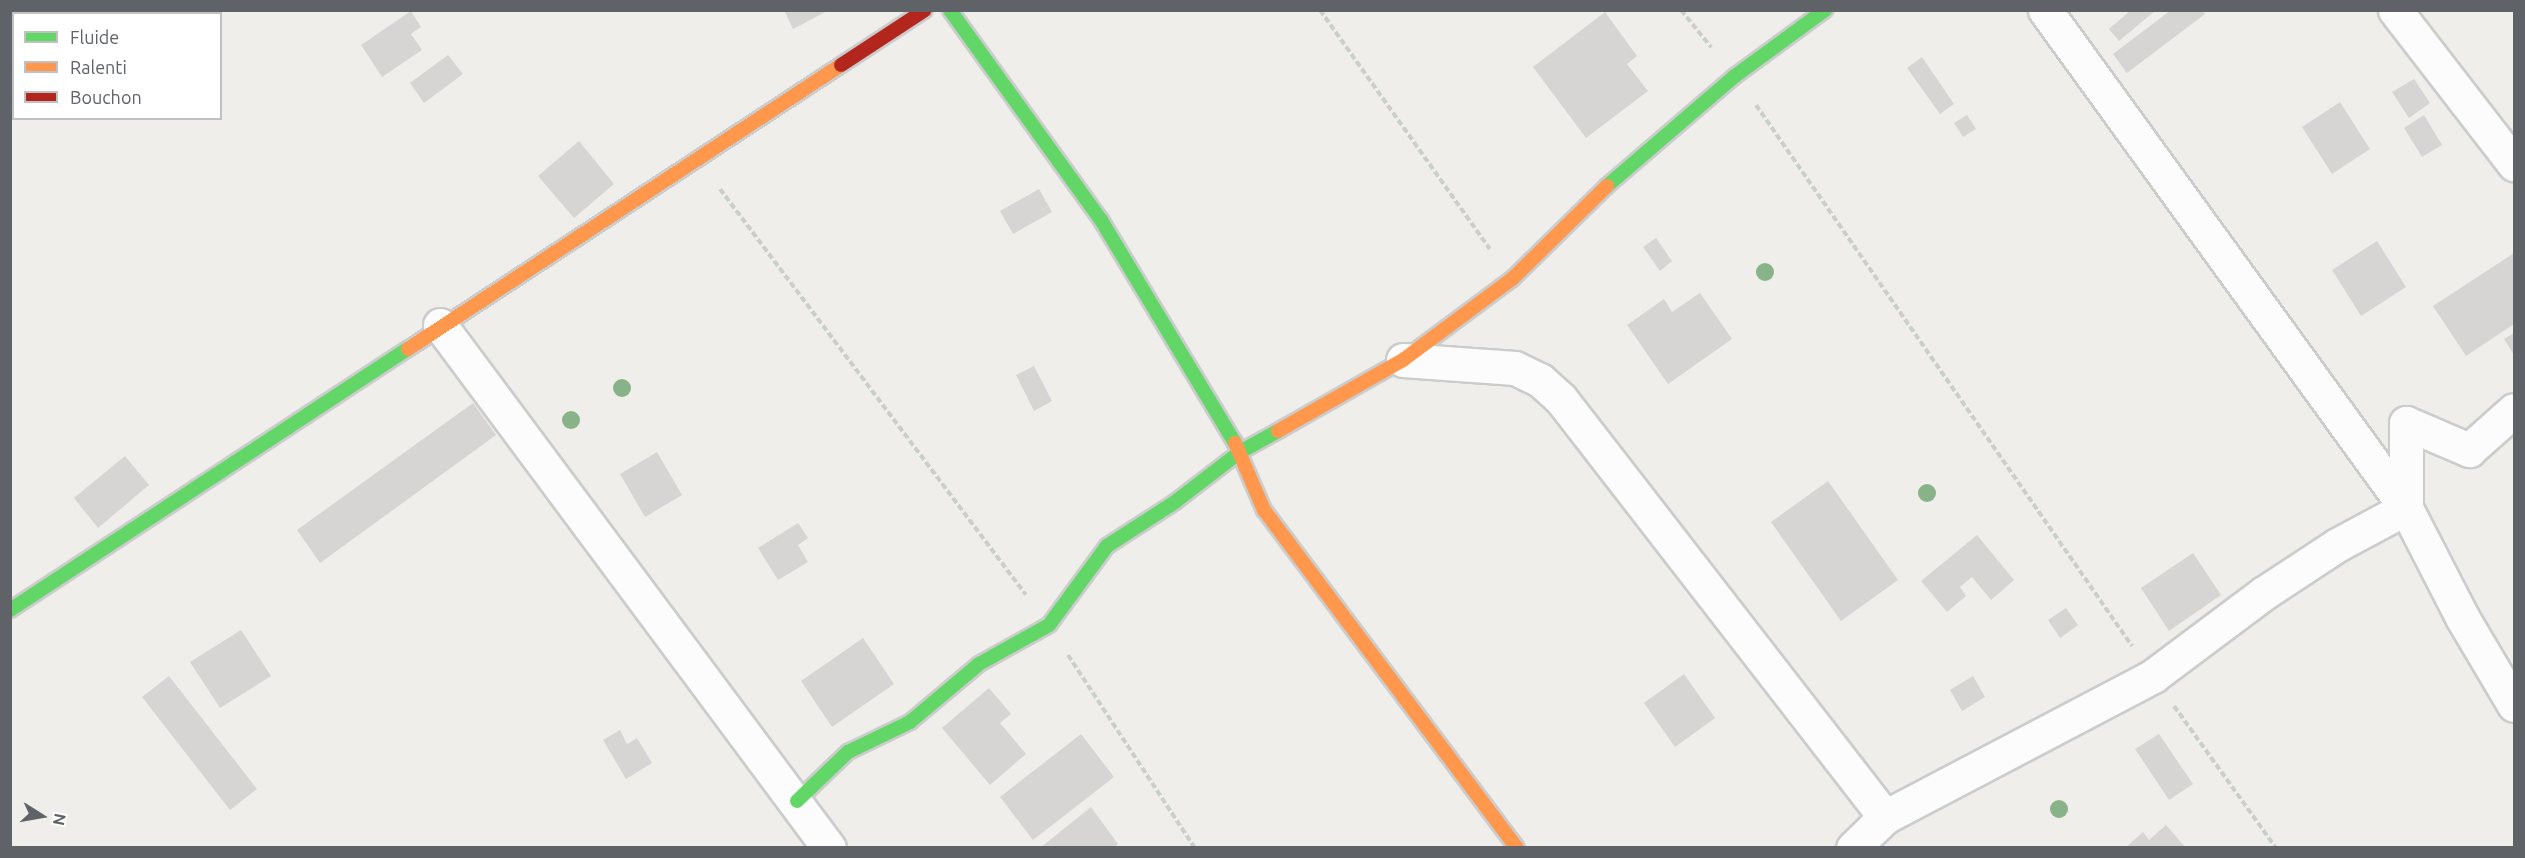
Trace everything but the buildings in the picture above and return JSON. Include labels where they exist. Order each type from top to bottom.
[{"type":"street","points":[[10,610],[696,157],[925,10]]},
{"type":"street","points":[[950,10],[1101,220],[1240,452],[1264,510],[1517,848]]},
{"type":"street","points":[[796,801],[848,752],[910,722],[979,664],[1049,625],[1107,546],[1175,502],[1240,452],[1403,360],[1512,279],[1615,178],[1735,76],[1825,10]]},
{"type":"street","points":[[2045,10],[2406,508],[2462,617],[2514,705]]},
{"type":"street","points":[[2395,10],[2514,164]]},
{"type":"street","points":[[440,325],[829,848]]},
{"type":"street","points":[[1403,360],[1515,368],[1540,380],[1560,399],[1885,817]]},
{"type":"street","points":[[2406,508],[2406,423],[2469,450],[2514,410]]},
{"type":"street","points":[[1852,848],[1885,817],[2153,676],[2264,593],[2337,545],[2406,508]]},
{"type":"path","points":[[1320,10],[1512,279]]},
{"type":"path","points":[[1681,10],[1735,76],[2153,676],[2276,848]]},
{"type":"path","points":[[696,157],[1049,625],[1195,848]]},
{"type":"traffic: fast","points":[[950,10],[1101,220],[1235,443]]},
{"type":"traffic: fast","points":[[1607,186],[1735,76],[1825,10]]},
{"type":"traffic: fast","points":[[10,610],[408,349]]},
{"type":"traffic: fast","points":[[797,801],[848,752],[910,722],[979,664],[1049,625],[1107,546],[1175,502],[1240,452],[1278,431]]},
{"type":"traffic: slow","points":[[408,349],[841,65]]},
{"type":"traffic: slow","points":[[1278,431],[1403,360],[1512,279],[1607,186]]},
{"type":"traffic: slow","points":[[1235,443],[1264,510],[1517,848]]},
{"type":"traffic: jam","points":[[841,65],[925,10]]}]
